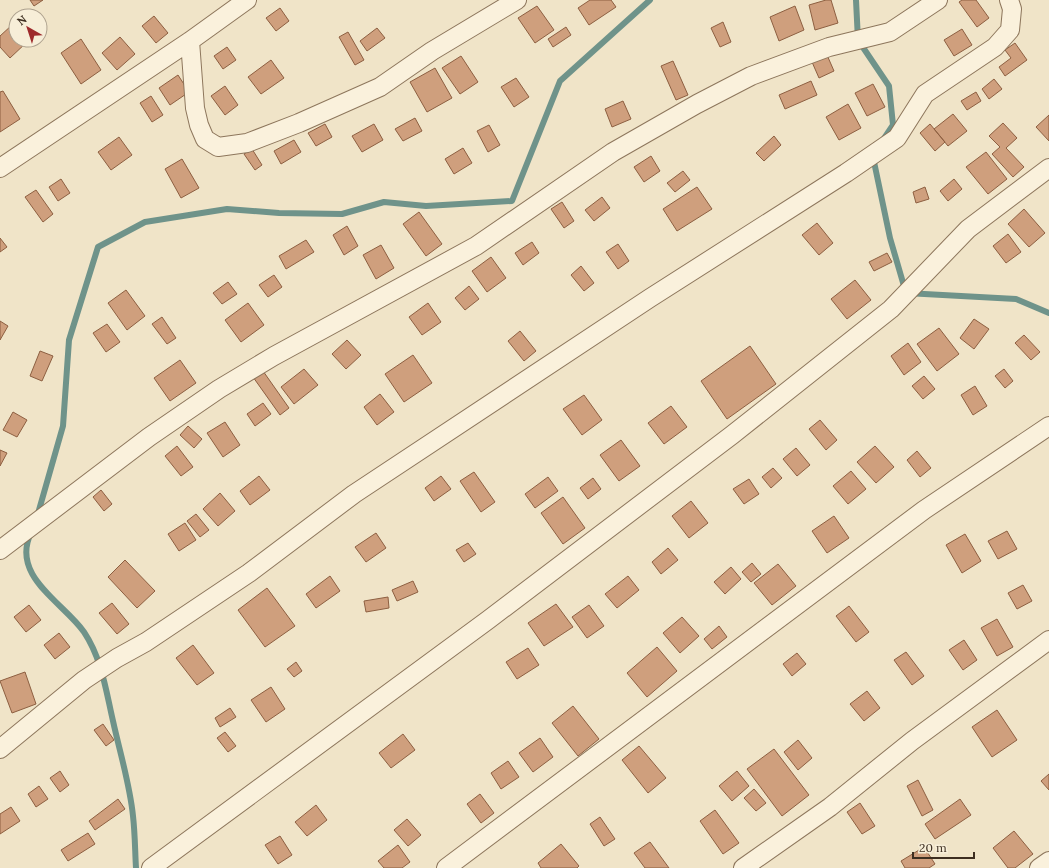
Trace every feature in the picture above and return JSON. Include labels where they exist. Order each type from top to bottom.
[{"type":"street","points":[[0,168],[190,41],[247,0]]},
{"type":"street","points":[[190,41],[195,108],[199,125],[205,139],[218,147],[247,143],[299,123],[380,87],[432,50],[517,0]]},
{"type":"street","points":[[0,550],[149,437],[219,389],[274,356],[476,246],[613,152],[697,104],[751,76],[829,47],[890,32],[938,0]]},
{"type":"street","points":[[0,749],[84,680],[117,658],[146,642],[249,573],[354,494],[650,298],[846,173],[897,138],[925,94],[995,47],[1010,30],[1012,9],[1009,0]]},
{"type":"street","points":[[151,868],[732,436],[891,308],[968,229],[1049,168]]},
{"type":"street","points":[[446,868],[924,510],[1049,426]]},
{"type":"street","points":[[743,868],[830,807],[912,741],[1049,640]]},
{"type":"street","points":[[1039,868],[1049,861]]},
{"type":"building","points":[[30,0],[43,0],[34,6]]},
{"type":"building","points":[[590,0],[611,0],[616,7],[589,25],[578,8]]},
{"type":"building","points":[[831,0],[838,23],[815,30],[809,5]]},
{"type":"building","points":[[962,0],[976,0],[989,18],[977,27],[959,2]]},
{"type":"building","points":[[537,6],[554,30],[535,43],[518,18]]},
{"type":"building","points":[[795,6],[804,30],[779,41],[770,17]]},
{"type":"building","points":[[280,8],[289,21],[276,31],[266,18]]},
{"type":"building","points":[[154,16],[168,33],[156,43],[142,26]]},
{"type":"building","points":[[723,22],[731,42],[720,47],[711,28]]},
{"type":"building","points":[[566,27],[571,35],[553,47],[548,39]]},
{"type":"building","points":[[377,28],[385,38],[367,51],[360,41]]},
{"type":"building","points":[[8,29],[8,48],[21,48],[10,58],[0,47],[0,36]]},
{"type":"building","points":[[962,29],[972,45],[954,56],[944,40]]},
{"type":"building","points":[[348,32],[364,60],[355,65],[339,37]]},
{"type":"building","points":[[120,37],[135,54],[117,70],[102,53]]},
{"type":"building","points":[[81,39],[101,70],[81,84],[61,53]]},
{"type":"building","points":[[1015,43],[1027,60],[1005,76],[999,67],[1011,58],[1005,50]]},
{"type":"building","points":[[227,47],[236,60],[223,69],[214,56]]},
{"type":"building","points":[[827,55],[834,71],[819,78],[812,62]]},
{"type":"building","points":[[461,56],[478,82],[460,94],[442,68]]},
{"type":"building","points":[[271,60],[284,78],[261,94],[248,77]]},
{"type":"building","points":[[673,61],[688,95],[676,100],[661,66]]},
{"type":"building","points":[[435,68],[452,98],[427,112],[410,82]]},
{"type":"building","points":[[178,75],[189,92],[170,105],[159,88]]},
{"type":"building","points":[[516,78],[529,97],[514,107],[501,87]]},
{"type":"building","points":[[994,79],[1002,89],[989,99],[982,89]]},
{"type":"building","points":[[811,81],[817,95],[785,109],[779,95]]},
{"type":"building","points":[[873,84],[885,107],[867,116],[855,93]]},
{"type":"building","points":[[225,86],[238,105],[225,115],[211,96]]},
{"type":"building","points":[[3,91],[20,119],[0,132],[0,92]]},
{"type":"building","points":[[976,92],[981,101],[967,110],[961,101]]},
{"type":"building","points":[[151,96],[163,115],[152,122],[140,103]]},
{"type":"building","points":[[623,101],[631,119],[612,127],[605,109]]},
{"type":"building","points":[[848,104],[861,128],[839,140],[826,117]]},
{"type":"building","points":[[953,114],[967,131],[948,146],[934,129]]},
{"type":"building","points":[[1049,115],[1049,141],[1036,127]]},
{"type":"building","points":[[415,118],[422,131],[403,141],[395,129]]},
{"type":"building","points":[[1003,123],[1017,138],[1006,148],[1024,167],[1013,177],[992,154],[1000,147],[989,136]]},
{"type":"building","points":[[325,124],[332,137],[316,146],[308,133]]},
{"type":"building","points":[[374,124],[383,140],[362,152],[352,136]]},
{"type":"building","points":[[930,124],[945,142],[935,151],[920,133]]},
{"type":"building","points":[[489,125],[500,145],[488,152],[477,131]]},
{"type":"building","points":[[774,136],[781,145],[764,161],[756,153]]},
{"type":"building","points":[[119,137],[132,155],[111,170],[98,152]]},
{"type":"building","points":[[294,140],[301,152],[281,164],[274,151]]},
{"type":"building","points":[[463,148],[472,163],[454,174],[445,159]]},
{"type":"building","points":[[252,149],[262,165],[255,170],[244,154]]},
{"type":"building","points":[[986,152],[1007,179],[988,194],[966,167]]},
{"type":"building","points":[[651,156],[660,171],[644,182],[634,167]]},
{"type":"building","points":[[182,159],[199,188],[181,198],[165,169]]},
{"type":"building","points":[[683,171],[690,180],[675,192],[667,183]]},
{"type":"building","points":[[61,179],[70,193],[58,201],[49,187]]},
{"type":"building","points":[[954,179],[962,189],[948,201],[940,191]]},
{"type":"building","points":[[697,187],[712,209],[677,231],[663,209]]},
{"type":"building","points":[[925,187],[929,199],[916,203],[913,192]]},
{"type":"building","points":[[36,190],[53,214],[43,222],[25,197]]},
{"type":"building","points":[[602,197],[610,208],[594,221],[585,210]]},
{"type":"building","points":[[562,202],[574,221],[564,228],[551,209]]},
{"type":"building","points":[[1024,209],[1045,233],[1029,247],[1008,224]]},
{"type":"building","points":[[419,212],[442,244],[426,256],[403,224]]},
{"type":"building","points":[[817,223],[833,243],[819,255],[802,235]]},
{"type":"building","points":[[347,226],[358,246],[344,255],[333,235]]},
{"type":"building","points":[[1008,234],[1021,252],[1006,263],[993,246]]},
{"type":"building","points":[[0,238],[7,247],[0,252]]},
{"type":"building","points":[[306,240],[314,252],[286,269],[279,256]]},
{"type":"building","points":[[532,242],[539,253],[523,265],[515,253]]},
{"type":"building","points":[[618,244],[629,261],[618,269],[606,252]]},
{"type":"building","points":[[381,245],[394,268],[376,279],[363,255]]},
{"type":"building","points":[[887,253],[892,262],[874,271],[869,262]]},
{"type":"building","points":[[491,257],[506,278],[487,292],[472,271]]},
{"type":"building","points":[[581,266],[594,283],[584,291],[571,275]]},
{"type":"building","points":[[274,275],[282,287],[268,297],[259,285]]},
{"type":"building","points":[[855,280],[871,300],[847,319],[831,299]]},
{"type":"building","points":[[228,282],[237,294],[222,304],[213,293]]},
{"type":"building","points":[[469,286],[479,299],[465,310],[455,298]]},
{"type":"building","points":[[126,290],[145,316],[127,330],[108,303]]},
{"type":"building","points":[[248,303],[264,325],[241,342],[225,320]]},
{"type":"building","points":[[428,303],[441,322],[422,335],[409,317]]},
{"type":"building","points":[[162,317],[176,338],[167,344],[152,324]]},
{"type":"building","points":[[974,319],[989,329],[974,349],[960,338]]},
{"type":"building","points":[[0,321],[8,326],[0,340]]},
{"type":"building","points":[[107,324],[120,342],[106,352],[93,333]]},
{"type":"building","points":[[939,328],[959,354],[937,371],[917,344]]},
{"type":"building","points":[[520,331],[536,351],[524,361],[508,341]]},
{"type":"building","points":[[1024,335],[1040,352],[1031,360],[1015,343]]},
{"type":"building","points":[[347,340],[361,355],[346,369],[332,354]]},
{"type":"building","points":[[908,343],[921,362],[904,375],[891,356]]},
{"type":"building","points":[[750,346],[776,384],[727,419],[701,381]]},
{"type":"building","points":[[40,351],[53,356],[42,381],[30,376]]},
{"type":"building","points":[[413,355],[432,383],[404,402],[385,374]]},
{"type":"building","points":[[180,360],[196,383],[170,401],[154,378]]},
{"type":"building","points":[[304,369],[318,385],[294,404],[281,387]]},
{"type":"building","points":[[1004,369],[1013,381],[1005,388],[995,376]]},
{"type":"building","points":[[263,371],[289,408],[280,415],[253,377]]},
{"type":"building","points":[[924,376],[935,389],[923,399],[912,386]]},
{"type":"building","points":[[975,386],[987,406],[973,415],[961,395]]},
{"type":"building","points":[[380,394],[394,412],[377,425],[364,407]]},
{"type":"building","points":[[584,395],[602,420],[582,435],[563,409]]},
{"type":"building","points":[[263,403],[271,414],[255,426],[247,414]]},
{"type":"building","points":[[671,406],[687,427],[664,444],[648,423]]},
{"type":"building","points":[[13,412],[27,420],[17,437],[3,430]]},
{"type":"building","points":[[820,420],[837,440],[826,450],[809,429]]},
{"type":"building","points":[[225,422],[240,445],[223,457],[207,433]]},
{"type":"building","points":[[188,426],[202,439],[194,448],[180,435]]},
{"type":"building","points":[[621,440],[640,466],[619,481],[600,455]]},
{"type":"building","points":[[177,446],[193,467],[181,476],[165,456]]},
{"type":"building","points":[[875,446],[894,467],[876,483],[857,462]]},
{"type":"building","points":[[796,448],[810,465],[797,476],[783,459]]},
{"type":"building","points":[[0,450],[7,453],[0,466]]},
{"type":"building","points":[[917,451],[931,468],[920,477],[907,460]]},
{"type":"building","points":[[773,468],[782,478],[771,488],[762,477]]},
{"type":"building","points":[[851,471],[866,489],[848,504],[833,486]]},
{"type":"building","points":[[474,472],[495,502],[481,512],[460,481]]},
{"type":"building","points":[[259,476],[270,490],[250,505],[240,491]]},
{"type":"building","points":[[441,476],[451,489],[434,501],[425,488]]},
{"type":"building","points":[[548,477],[558,491],[535,508],[525,494]]},
{"type":"building","points":[[593,478],[601,489],[588,499],[580,488]]},
{"type":"building","points":[[749,479],[759,494],[744,504],[733,489]]},
{"type":"building","points":[[101,490],[112,504],[104,511],[93,497]]},
{"type":"building","points":[[220,493],[235,511],[218,526],[203,509]]},
{"type":"building","points":[[563,497],[585,528],[563,544],[541,513]]},
{"type":"building","points":[[691,501],[708,523],[689,538],[672,516]]},
{"type":"building","points":[[196,514],[209,530],[200,537],[187,521]]},
{"type":"building","points":[[834,516],[849,538],[827,553],[812,531]]},
{"type":"building","points":[[185,523],[196,540],[179,551],[168,534]]},
{"type":"building","points":[[1007,531],[1017,549],[998,559],[988,541]]},
{"type":"building","points":[[376,533],[386,548],[366,562],[355,547]]},
{"type":"building","points":[[965,534],[981,561],[962,573],[946,545]]},
{"type":"building","points":[[468,543],[476,554],[464,562],[456,550]]},
{"type":"building","points":[[668,548],[678,560],[661,574],[652,562]]},
{"type":"building","points":[[125,560],[155,591],[137,608],[108,577]]},
{"type":"building","points":[[752,563],[761,574],[751,582],[742,572]]},
{"type":"building","points":[[778,564],[796,586],[772,605],[754,583]]},
{"type":"building","points":[[731,567],[741,579],[725,594],[714,582]]},
{"type":"building","points":[[330,576],[340,591],[316,608],[306,594]]},
{"type":"building","points":[[628,576],[639,590],[617,608],[605,594]]},
{"type":"building","points":[[413,581],[418,592],[397,601],[392,590]]},
{"type":"building","points":[[1023,585],[1032,601],[1017,609],[1008,593]]},
{"type":"building","points":[[267,588],[295,626],[265,647],[238,610]]},
{"type":"building","points":[[388,597],[389,608],[366,612],[364,601]]},
{"type":"building","points":[[112,603],[129,624],[117,634],[99,613]]},
{"type":"building","points":[[556,604],[573,627],[544,646],[528,623]]},
{"type":"building","points":[[29,605],[41,620],[26,632],[14,617]]},
{"type":"building","points":[[589,605],[604,626],[587,638],[572,617]]},
{"type":"building","points":[[849,606],[869,632],[856,642],[836,616]]},
{"type":"building","points":[[682,617],[699,636],[680,653],[663,633]]},
{"type":"building","points":[[997,619],[1013,647],[997,656],[981,628]]},
{"type":"building","points":[[719,626],[727,637],[712,649],[704,639]]},
{"type":"building","points":[[59,633],[70,647],[55,659],[44,645]]},
{"type":"building","points":[[964,640],[977,660],[963,670],[949,650]]},
{"type":"building","points":[[193,645],[214,673],[197,685],[176,658]]},
{"type":"building","points":[[657,647],[677,671],[647,697],[627,673]]},
{"type":"building","points":[[528,648],[539,665],[517,679],[506,662]]},
{"type":"building","points":[[906,652],[924,676],[912,685],[894,660]]},
{"type":"building","points":[[797,653],[806,664],[792,676],[783,664]]},
{"type":"building","points":[[296,662],[302,671],[294,677],[287,669]]},
{"type":"building","points":[[25,672],[36,704],[12,713],[0,681]]},
{"type":"building","points":[[271,687],[285,709],[266,722],[251,700]]},
{"type":"building","points":[[867,691],[880,708],[864,721],[850,704]]},
{"type":"building","points":[[573,706],[599,739],[578,756],[552,723]]},
{"type":"building","points":[[230,708],[236,717],[220,727],[215,718]]},
{"type":"building","points":[[997,710],[1017,740],[992,757],[972,727]]},
{"type":"building","points":[[103,724],[114,740],[106,746],[94,730]]},
{"type":"building","points":[[225,732],[236,746],[228,752],[217,738]]},
{"type":"building","points":[[403,734],[415,750],[391,768],[379,753]]},
{"type":"building","points":[[540,738],[553,757],[533,772],[519,753]]},
{"type":"building","points":[[798,740],[812,758],[798,770],[784,752]]},
{"type":"building","points":[[639,746],[666,778],[648,793],[622,760]]},
{"type":"building","points":[[774,749],[809,795],[782,816],[747,769]]},
{"type":"building","points":[[508,761],[519,777],[501,789],[491,773]]},
{"type":"building","points":[[60,771],[69,785],[60,792],[50,778]]},
{"type":"building","points":[[737,771],[749,786],[732,801],[719,786]]},
{"type":"building","points":[[1049,774],[1049,790],[1041,781]]},
{"type":"building","points":[[918,780],[933,810],[922,816],[907,786]]},
{"type":"building","points":[[39,786],[48,799],[36,807],[28,794]]},
{"type":"building","points":[[754,789],[766,803],[756,811],[744,798]]},
{"type":"building","points":[[480,794],[494,813],[481,823],[467,804]]},
{"type":"building","points":[[118,799],[125,809],[95,830],[89,821]]},
{"type":"building","points":[[960,799],[971,815],[935,839],[925,824]]},
{"type":"building","points":[[860,803],[875,826],[862,834],[847,812]]},
{"type":"building","points":[[316,805],[327,820],[307,836],[295,822]]},
{"type":"building","points":[[11,807],[20,821],[0,834],[0,814]]},
{"type":"building","points":[[715,810],[739,843],[723,854],[700,821]]},
{"type":"building","points":[[600,817],[615,839],[604,846],[590,824]]},
{"type":"building","points":[[407,819],[421,835],[408,846],[394,830]]},
{"type":"building","points":[[1014,831],[1033,854],[1015,868],[1008,868],[993,848]]},
{"type":"building","points":[[88,833],[95,844],[68,861],[61,850]]},
{"type":"building","points":[[280,836],[292,855],[278,864],[265,845]]},
{"type":"building","points":[[650,842],[669,868],[645,868],[634,853]]},
{"type":"building","points":[[561,844],[579,866],[577,868],[541,868],[538,863]]},
{"type":"building","points":[[398,845],[410,862],[402,868],[384,868],[378,861]]},
{"type":"building","points":[[924,847],[935,864],[929,868],[905,868],[901,861]]},
{"type":"waterway","points":[[37,517],[63,426],[69,340],[98,247],[145,222],[227,209],[279,213],[342,214],[384,202],[426,206],[512,201],[560,81],[650,0]]},
{"type":"waterway","points":[[856,0],[858,40],[889,86],[893,125],[883,140]]},
{"type":"waterway","points":[[873,157],[890,238],[906,293],[1016,299],[1049,313]]},
{"type":"waterway","points":[[31,533],[26,548],[28,563],[33,576],[42,588],[84,632],[99,664],[132,804],[136,868]]}]
